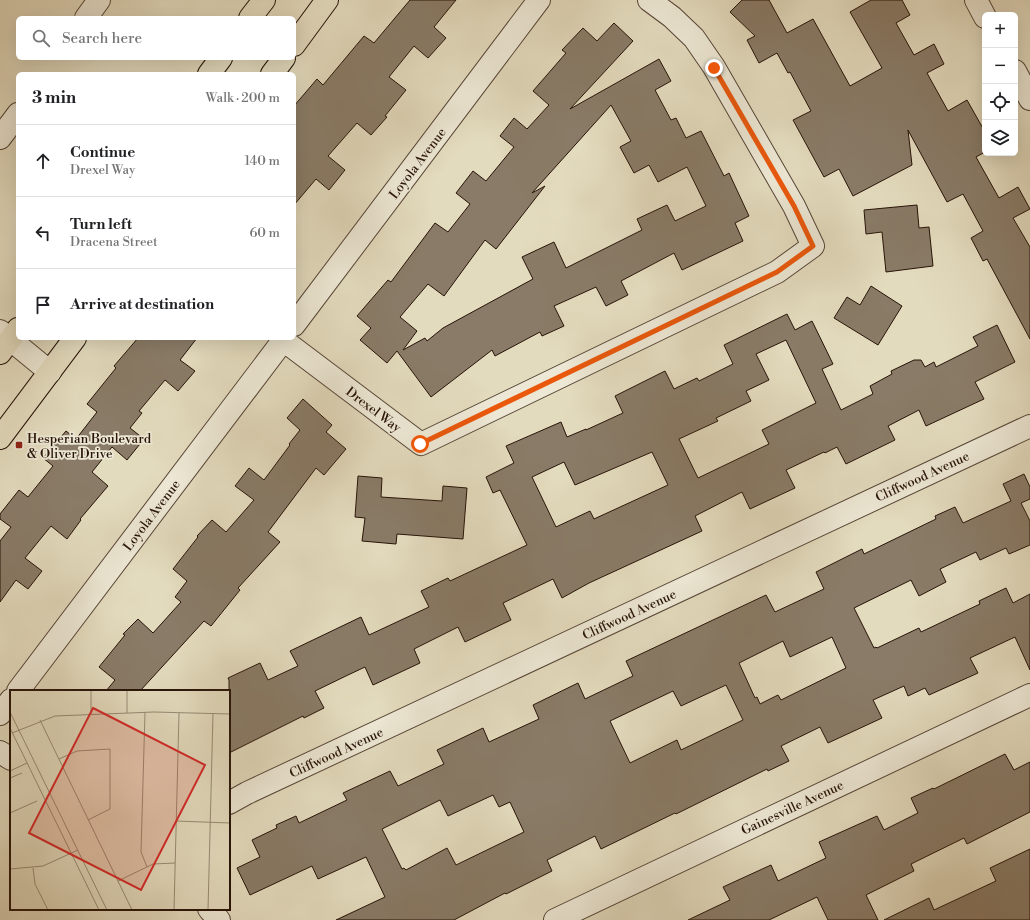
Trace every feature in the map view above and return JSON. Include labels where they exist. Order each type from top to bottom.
[{"type":"main road","points":[[252,16],[264,0]]},
{"type":"main road","points":[[296,42],[327,0]]},
{"type":"main road","points":[[210,72],[220,60]]},
{"type":"main road","points":[[274,72],[282,60]]},
{"type":"main road","points":[[0,438],[74,340]]},
{"type":"street","points":[[87,16],[99,0]]},
{"type":"street","name":"Loyola Avenue","points":[[296,323],[539,0]]},
{"type":"street","name":"Drexel Way","points":[[293,340],[420,444],[777,272],[813,246],[794,206],[717,74],[694,38],[672,17],[649,0]]},
{"type":"street","points":[[1018,77],[1030,99]]},
{"type":"street","points":[[0,138],[16,117]]},
{"type":"street","points":[[7,338],[50,372]]},
{"type":"street","name":"Loyola Avenue","points":[[19,690],[283,340]]},
{"type":"street","name":"Cliffwood Avenue","points":[[230,802],[1030,426]]},
{"type":"street","name":"Gainesville Avenue","points":[[561,919],[1030,696]]},
{"type":"street","points":[[0,714],[10,701]]},
{"type":"street","points":[[0,752],[10,758]]},
{"type":"street","points":[[210,910],[219,920]]},
{"type":"building","points":[[410,0],[456,0],[434,27],[446,38],[428,58],[414,46],[389,77],[406,90],[385,116],[387,117],[371,135],[357,123],[328,156],[345,170],[329,190],[316,179],[296,203],[296,104],[317,79],[323,85],[364,36],[374,43]]},
{"type":"building","points":[[742,0],[769,0],[787,33],[813,19],[850,86],[882,68],[850,12],[871,0],[902,0],[910,15],[896,23],[914,55],[934,44],[944,64],[927,73],[948,111],[967,100],[982,127],[982,154],[976,157],[999,198],[1018,187],[1030,209],[1013,218],[1030,247],[1030,339],[987,259],[983,261],[971,238],[983,231],[963,194],[947,202],[908,130],[912,165],[853,196],[839,169],[824,177],[793,120],[811,111],[790,72],[788,73],[777,53],[759,63],[747,40],[755,36],[730,12]]},
{"type":"building","points":[[614,23],[633,41],[570,109],[659,59],[671,81],[655,90],[671,120],[676,118],[686,138],[701,131],[724,176],[729,173],[749,216],[735,223],[743,241],[682,270],[674,253],[621,281],[628,295],[606,306],[596,287],[554,306],[564,326],[542,336],[540,332],[495,356],[492,350],[431,397],[397,351],[387,363],[360,340],[371,328],[357,316],[388,280],[391,282],[435,223],[448,232],[470,204],[456,193],[473,171],[486,181],[514,147],[500,136],[514,118],[527,129],[549,105],[533,91],[566,53],[562,50],[583,28],[597,41]],"holes":[[[611,105],[631,141],[620,147],[634,173],[649,165],[658,182],[687,167],[706,206],[675,221],[667,205],[637,219],[642,230],[566,268],[554,242],[522,257],[533,279],[443,328],[427,341],[425,338],[403,350],[417,331],[400,317],[428,284],[444,296],[485,240],[496,249],[545,186],[532,193]]]},
{"type":"building","points":[[917,205],[919,228],[929,227],[933,266],[886,272],[882,232],[866,234],[864,210]]},
{"type":"building","points":[[871,286],[902,306],[878,345],[834,318],[847,297],[860,305]]},
{"type":"building","points":[[787,314],[795,330],[812,321],[833,364],[822,369],[841,410],[873,394],[870,386],[892,374],[891,371],[914,360],[921,360],[925,367],[934,362],[936,367],[978,346],[973,337],[997,325],[1015,362],[975,382],[984,399],[926,426],[919,410],[888,426],[895,440],[846,464],[837,447],[825,453],[824,452],[786,470],[795,488],[750,509],[742,492],[695,516],[702,531],[589,583],[562,598],[553,579],[503,603],[511,620],[465,642],[458,627],[414,649],[420,663],[373,685],[365,667],[315,691],[324,708],[304,718],[303,716],[230,752],[230,690],[228,678],[260,663],[268,680],[298,666],[290,651],[361,617],[369,635],[429,607],[421,591],[448,578],[450,581],[527,545],[500,490],[493,493],[486,477],[514,463],[506,446],[561,422],[567,437],[623,413],[615,396],[665,371],[674,389],[697,378],[699,381],[733,364],[724,345]],"holes":[[[786,340],[816,403],[762,430],[769,444],[698,478],[679,439],[718,421],[716,418],[751,401],[746,391],[769,380],[756,354]],[[652,452],[668,485],[594,519],[590,511],[556,527],[532,477],[564,462],[575,485]]]},
{"type":"building","points":[[136,340],[195,340],[180,360],[195,371],[178,391],[165,380],[139,411],[142,413],[130,428],[144,439],[127,460],[112,447],[92,472],[108,486],[80,519],[81,520],[67,539],[51,526],[25,558],[42,571],[28,589],[16,580],[0,602],[0,541],[11,527],[0,519],[0,514],[19,490],[28,497],[53,466],[43,458],[66,431],[76,439],[97,412],[87,404],[116,368],[114,366]]},
{"type":"building","points":[[303,399],[332,425],[326,432],[346,449],[324,475],[316,468],[268,532],[280,542],[238,588],[240,590],[211,626],[204,621],[141,690],[107,690],[115,680],[99,667],[125,635],[123,634],[138,619],[153,633],[181,602],[175,597],[187,581],[173,569],[198,537],[197,536],[212,520],[226,532],[254,500],[235,486],[249,468],[264,480],[300,430],[287,418]]},
{"type":"building","points":[[1024,474],[1030,487],[1030,499],[1021,503],[1030,521],[1030,545],[1009,554],[1006,548],[980,560],[976,552],[940,569],[946,582],[919,596],[911,580],[854,608],[874,648],[877,648],[919,628],[921,632],[980,604],[979,601],[1006,588],[1013,603],[1030,594],[1030,670],[1015,637],[970,658],[978,673],[929,695],[925,688],[908,696],[904,686],[873,700],[882,718],[828,743],[820,727],[781,746],[789,761],[768,771],[767,769],[601,849],[595,836],[547,860],[552,871],[506,894],[505,893],[454,920],[336,920],[385,897],[366,857],[318,879],[312,866],[250,895],[237,868],[260,857],[252,840],[277,828],[276,825],[296,816],[299,823],[347,800],[343,793],[390,771],[398,786],[444,764],[437,750],[483,728],[489,742],[539,719],[533,705],[578,683],[585,699],[633,676],[626,661],[766,595],[775,612],[824,589],[816,572],[862,549],[864,554],[936,519],[935,516],[955,507],[963,523],[1011,501],[1003,484]],"holes":[[[832,637],[846,668],[781,700],[778,695],[760,704],[757,697],[755,698],[739,663],[783,641],[790,657]],[[726,685],[743,720],[681,750],[677,740],[630,763],[610,721],[673,691],[681,706]],[[493,795],[499,807],[510,802],[524,832],[456,865],[447,848],[406,870],[404,868],[402,869],[382,829],[440,800],[448,816]]]},
{"type":"building","points":[[358,476],[382,478],[381,497],[442,501],[443,486],[467,488],[463,539],[397,534],[396,544],[362,541],[365,518],[355,517]]},
{"type":"building","points":[[1005,754],[1014,770],[1030,762],[1030,812],[967,844],[964,838],[911,864],[914,871],[866,895],[878,920],[828,920],[817,897],[769,920],[688,920],[730,900],[723,887],[771,865],[778,881],[826,858],[819,842],[877,816],[884,830],[918,813],[911,798],[933,788],[934,789]]},
{"type":"building","points":[[1030,849],[1030,920],[884,920],[929,898],[934,910],[996,881],[990,868]]},
{"type":"place","name":"Hesperian Boulevard & Oliver Drive","points":[[19,445]]},
{"type":"route","points":[[420,444],[777,272],[813,246],[794,206],[714,68]]}]
